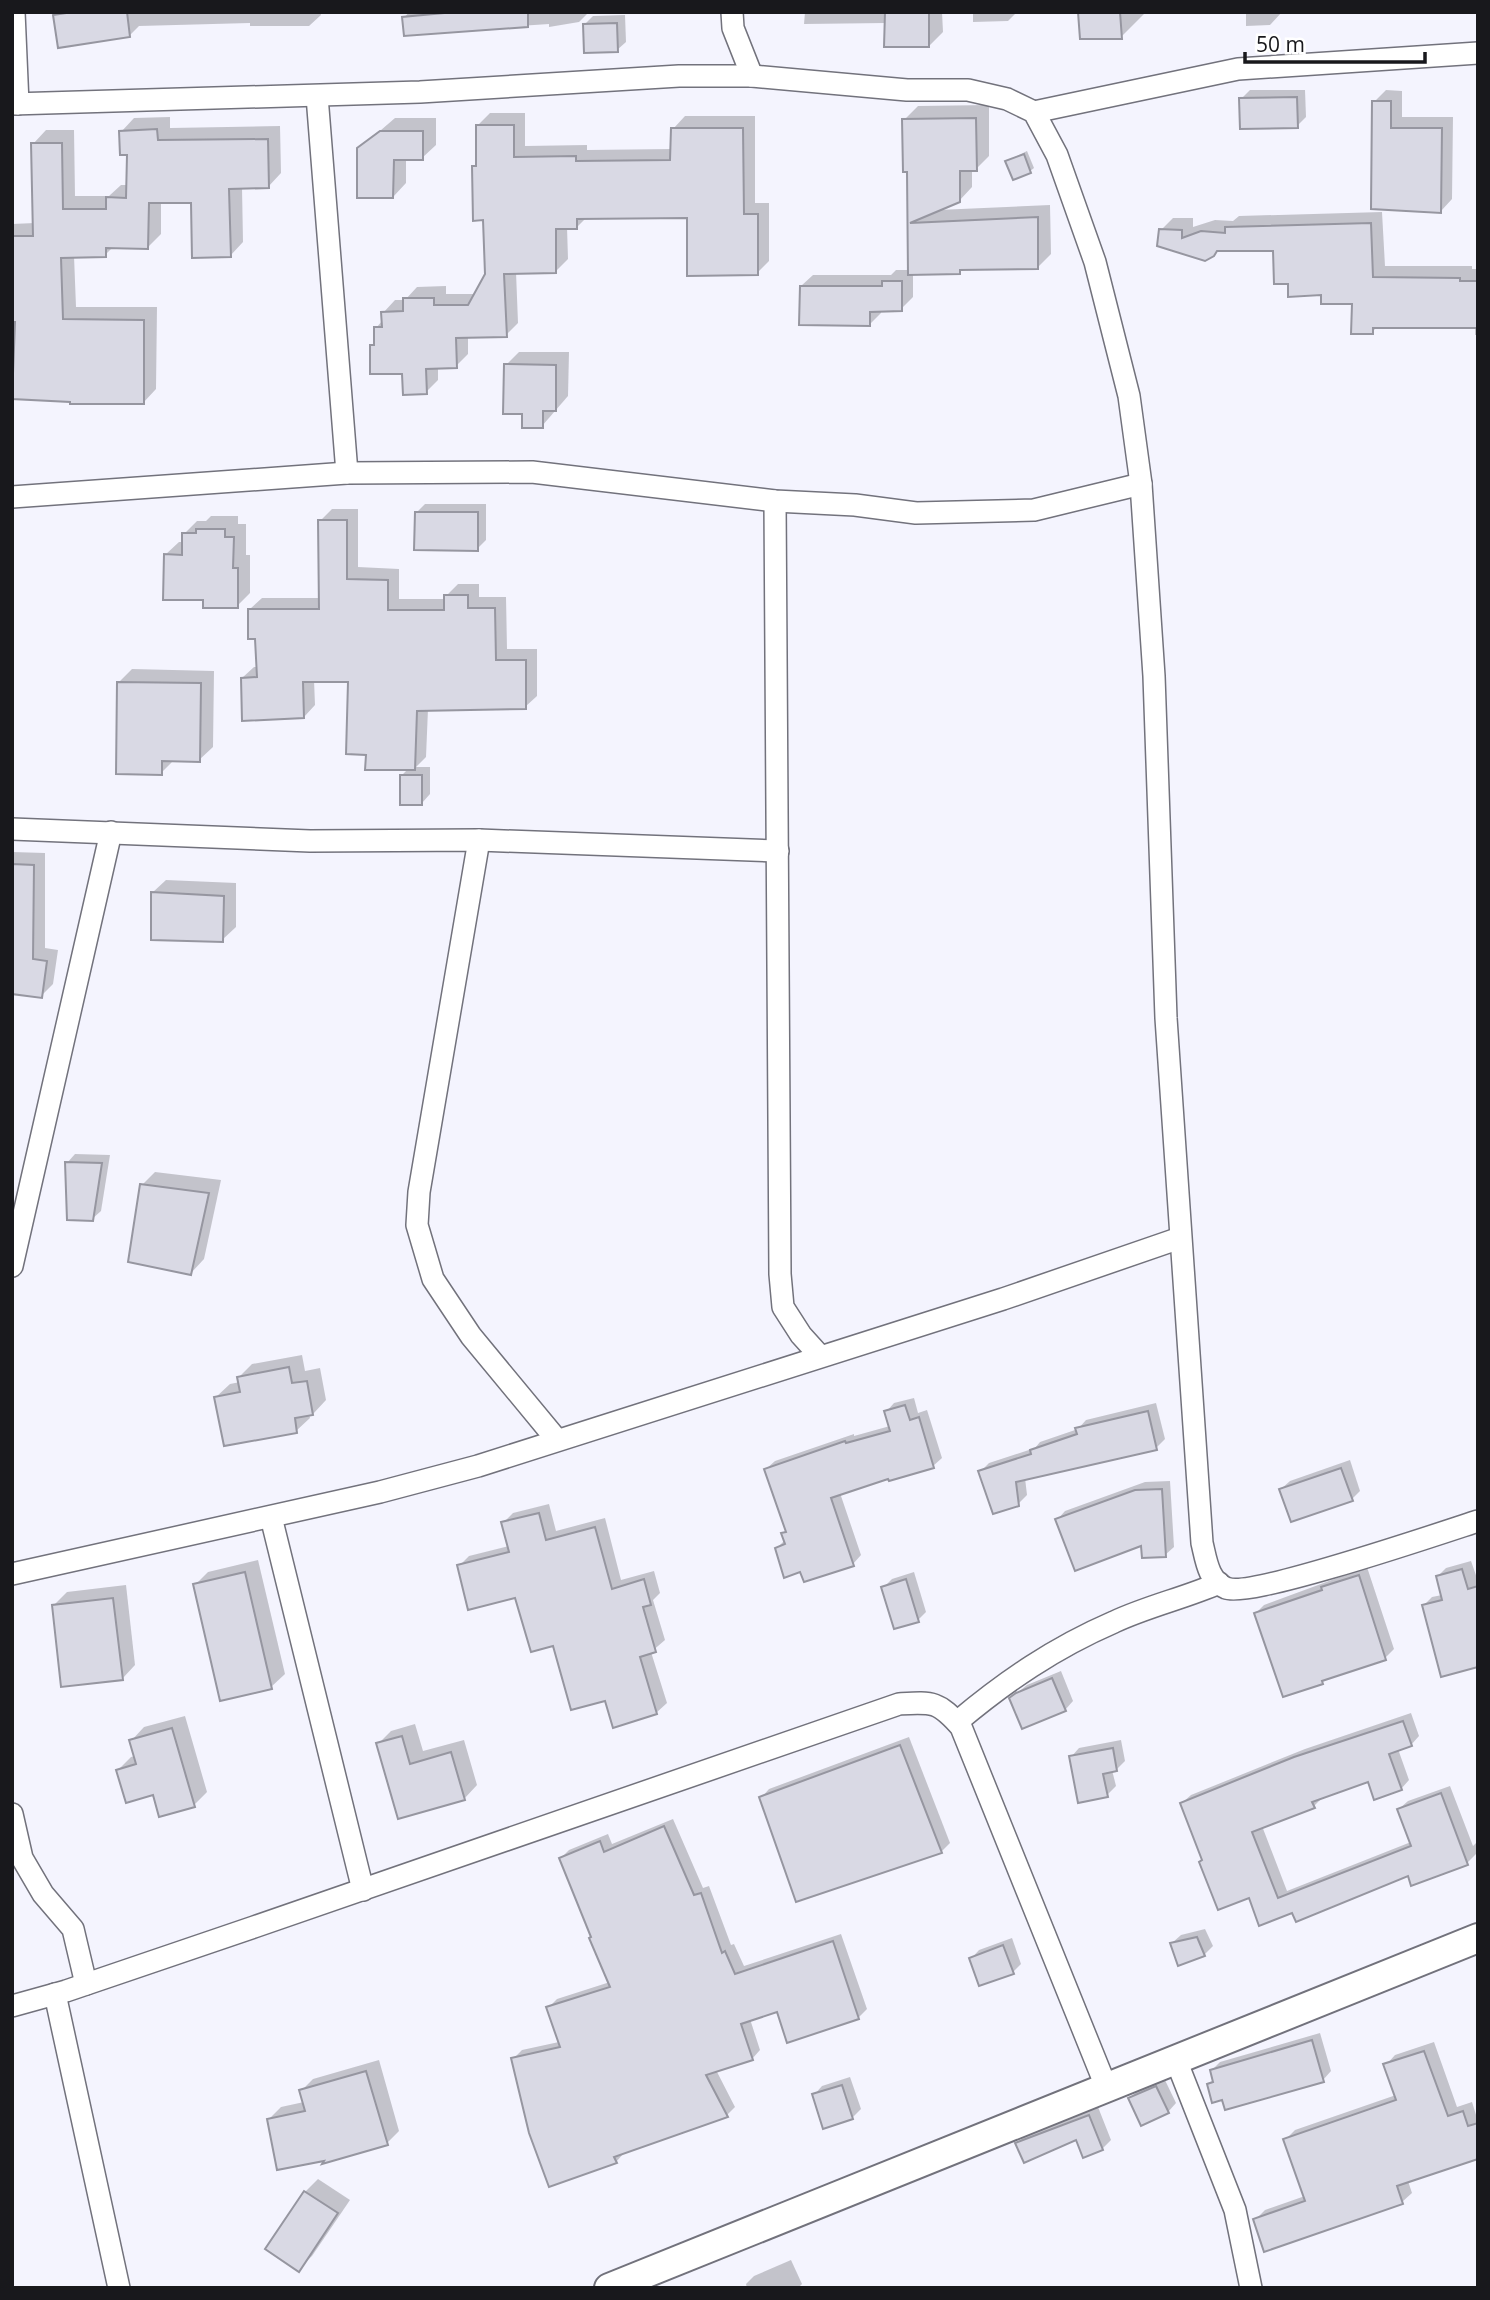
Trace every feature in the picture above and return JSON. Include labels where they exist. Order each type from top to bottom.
[{"type":"main road","points":[[609,2288],[1478,1938]]},
{"type":"street","points":[[14,12],[15,104],[434,92],[679,76],[752,76],[907,90],[968,90],[1007,99],[1034,112],[1057,155],[1095,262],[1129,396],[1141,484],[1154,676],[1166,1018],[1180,1238],[1202,1543],[1211,1576],[1226,1588],[1245,1590],[1478,1521]]},
{"type":"street","points":[[732,12],[733,28],[752,76]]},
{"type":"street","points":[[1034,112],[1238,69],[1478,53]]},
{"type":"street","points":[[317,96],[347,473]]},
{"type":"street","points":[[12,497],[347,473],[532,472],[775,501],[855,505],[916,513],[1034,510],[1141,484]]},
{"type":"street","points":[[775,501],[782,1307],[801,1335],[820,1356]]},
{"type":"street","points":[[12,829],[310,841],[479,840],[778,851]]},
{"type":"street","points":[[12,1266],[111,832]]},
{"type":"street","points":[[479,840],[419,1192],[417,1225],[433,1279],[471,1336],[557,1440]]},
{"type":"street","points":[[12,1574],[380,1492],[478,1465],[1003,1298],[1180,1238]]},
{"type":"street","points":[[271,1517],[363,1889]]},
{"type":"street","points":[[957,1722],[998,1688],[1049,1654],[1116,1620],[1187,1597],[1219,1583]]},
{"type":"street","points":[[12,2006],[86,1984],[898,1704],[927,1703],[946,1710],[961,1727],[1107,2089]]},
{"type":"street","points":[[12,1814],[22,1858],[43,1894],[73,1929],[86,1984]]},
{"type":"street","points":[[55,1994],[119,2288]]},
{"type":"street","points":[[1176,2060],[1235,2210],[1251,2288]]},
{"type":"building","points":[[73,12],[127,12],[130,37],[58,48],[53,15]]},
{"type":"building","points":[[455,12],[528,12],[528,27],[404,36],[402,17]]},
{"type":"building","points":[[885,12],[929,12],[929,47],[884,47]]},
{"type":"building","points":[[1078,12],[1120,12],[1122,39],[1080,39]]},
{"type":"building","points":[[617,23],[618,52],[584,53],[583,24]]},
{"type":"building","points":[[1297,97],[1298,128],[1240,129],[1239,98]]},
{"type":"building","points":[[1372,101],[1391,101],[1391,128],[1442,128],[1441,213],[1371,209]]},
{"type":"building","points":[[976,118],[977,171],[960,171],[960,202],[910,223],[1038,217],[1038,269],[960,270],[960,274],[908,275],[907,172],[903,172],[902,119]]},
{"type":"building","points":[[476,125],[514,125],[514,157],[576,156],[576,161],[670,160],[671,128],[743,128],[744,214],[758,214],[758,275],[687,276],[687,218],[577,219],[577,229],[556,229],[556,273],[504,274],[507,337],[456,338],[457,368],[426,369],[427,394],[403,395],[402,374],[370,374],[370,345],[374,345],[374,327],[382,327],[381,312],[403,311],[403,298],[434,298],[434,305],[468,305],[485,274],[483,220],[473,221],[472,166],[476,166]]},
{"type":"building","points":[[157,129],[158,140],[268,139],[269,188],[229,189],[231,257],[192,258],[191,203],[149,203],[148,249],[106,248],[106,257],[61,258],[63,319],[144,320],[144,404],[70,404],[12,399],[15,322],[12,322],[12,236],[33,236],[31,143],[62,143],[63,209],[106,209],[106,197],[126,198],[127,155],[120,155],[119,131]]},
{"type":"building","points":[[380,131],[423,131],[423,160],[394,160],[393,198],[357,198],[357,148]]},
{"type":"building","points":[[1024,154],[1031,173],[1013,180],[1005,161]]},
{"type":"building","points":[[1371,223],[1373,277],[1460,278],[1460,281],[1478,281],[1478,328],[1373,328],[1373,334],[1351,334],[1352,304],[1321,304],[1321,295],[1288,297],[1288,284],[1274,284],[1273,251],[1217,251],[1205,261],[1157,246],[1159,229],[1182,230],[1182,238],[1201,231],[1225,233],[1225,227]]},
{"type":"building","points":[[882,281],[902,281],[902,311],[870,312],[870,326],[799,325],[800,286],[882,286]]},
{"type":"building","points":[[504,364],[556,365],[556,411],[543,411],[543,428],[522,428],[522,414],[503,414]]},
{"type":"building","points":[[415,512],[478,512],[478,551],[414,550]]},
{"type":"building","points":[[318,520],[347,520],[347,579],[388,580],[388,610],[444,610],[444,595],[468,595],[468,608],[495,608],[496,660],[526,660],[526,709],[417,711],[415,770],[365,770],[366,755],[346,754],[348,682],[303,682],[304,718],[242,721],[241,678],[257,677],[255,639],[248,639],[248,609],[319,609]]},
{"type":"building","points":[[196,529],[225,529],[225,537],[234,537],[233,568],[238,568],[238,608],[203,608],[203,600],[163,600],[164,554],[182,555],[182,533],[196,533]]},
{"type":"building","points":[[117,682],[201,683],[200,762],[162,761],[162,775],[116,774]]},
{"type":"building","points":[[400,775],[422,775],[422,805],[400,805]]},
{"type":"building","points":[[12,864],[34,865],[33,959],[47,961],[42,998],[12,994]]},
{"type":"building","points":[[151,892],[224,896],[223,942],[151,940]]},
{"type":"building","points":[[65,1162],[102,1163],[93,1221],[67,1220]]},
{"type":"building","points":[[140,1184],[209,1193],[191,1275],[128,1262]]},
{"type":"building","points":[[289,1367],[292,1383],[307,1381],[313,1415],[295,1418],[297,1433],[224,1446],[214,1397],[240,1392],[237,1377]]},
{"type":"building","points":[[905,1405],[910,1420],[919,1417],[934,1468],[889,1481],[888,1479],[831,1498],[854,1566],[804,1582],[800,1572],[784,1578],[775,1548],[785,1544],[781,1533],[786,1532],[764,1469],[845,1441],[846,1443],[890,1431],[884,1411]]},
{"type":"building","points":[[1148,1411],[1157,1450],[1016,1482],[1019,1506],[993,1514],[978,1471],[1031,1454],[1030,1450],[1077,1434],[1075,1428]]},
{"type":"building","points":[[1341,1468],[1353,1501],[1291,1522],[1279,1489]]},
{"type":"building","points":[[1162,1489],[1166,1557],[1142,1558],[1141,1546],[1075,1571],[1055,1519],[1135,1490]]},
{"type":"building","points":[[539,1513],[546,1540],[595,1527],[612,1589],[644,1579],[651,1605],[643,1607],[656,1652],[640,1657],[657,1714],[613,1728],[605,1701],[571,1710],[553,1646],[531,1652],[515,1598],[468,1610],[457,1565],[509,1552],[501,1522]]},
{"type":"building","points":[[1462,1569],[1468,1589],[1478,1586],[1478,1667],[1441,1677],[1422,1605],[1442,1600],[1436,1576]]},
{"type":"building","points":[[245,1572],[272,1689],[220,1701],[193,1584]]},
{"type":"building","points":[[1359,1575],[1386,1660],[1283,1697],[1254,1613]]},
{"type":"building","points":[[906,1579],[919,1622],[894,1629],[881,1587]]},
{"type":"building","points":[[113,1598],[123,1680],[61,1687],[52,1605]]},
{"type":"building","points":[[1052,1678],[1066,1711],[1022,1729],[1009,1698]]},
{"type":"building","points":[[1403,1721],[1412,1746],[1389,1754],[1402,1790],[1374,1800],[1368,1782],[1312,1802],[1315,1808],[1252,1832],[1278,1898],[1411,1846],[1397,1809],[1441,1793],[1468,1865],[1411,1886],[1408,1876],[1296,1922],[1292,1913],[1259,1926],[1249,1898],[1218,1910],[1180,1803],[1294,1757]]},
{"type":"building","points":[[172,1728],[195,1807],[159,1817],[153,1795],[126,1803],[116,1770],[136,1764],[129,1740]]},
{"type":"building","points":[[402,1736],[410,1764],[451,1752],[465,1800],[398,1819],[376,1743]]},
{"type":"building","points":[[900,1745],[942,1853],[796,1902],[759,1797]]},
{"type":"building","points":[[1113,1748],[1117,1771],[1103,1774],[1108,1797],[1078,1803],[1069,1756]]},
{"type":"building","points":[[664,1826],[694,1895],[701,1893],[722,1953],[725,1951],[735,1974],[833,1941],[859,2019],[787,2043],[777,2012],[741,2024],[753,2060],[706,2075],[728,2117],[614,2157],[617,2163],[549,2187],[529,2133],[511,2058],[560,2047],[546,2007],[610,1987],[559,1858],[600,1841],[604,1852]]},
{"type":"building","points":[[1197,1937],[1205,1956],[1178,1966],[1170,1943]]},
{"type":"building","points":[[1003,1945],[1014,1974],[979,1986],[969,1958]]},
{"type":"building","points":[[1312,2040],[1324,2082],[1225,2110],[1222,2100],[1212,2103],[1207,2084],[1213,2082],[1210,2070]]},
{"type":"building","points":[[1424,2051],[1448,2116],[1463,2111],[1468,2126],[1478,2123],[1478,2159],[1397,2186],[1403,2204],[1264,2252],[1253,2219],[1305,2201],[1283,2139],[1396,2100],[1383,2064]]},
{"type":"building","points":[[366,2071],[388,2145],[322,2164],[324,2161],[277,2170],[267,2119],[305,2111],[299,2090]]},
{"type":"building","points":[[842,2085],[853,2119],[823,2129],[812,2094]]},
{"type":"building","points":[[1156,2086],[1169,2113],[1141,2126],[1128,2098]]},
{"type":"building","points":[[1089,2115],[1103,2150],[1083,2158],[1076,2140],[1024,2163],[1015,2143]]},
{"type":"building","points":[[304,2191],[338,2213],[299,2272],[265,2249]]}]
